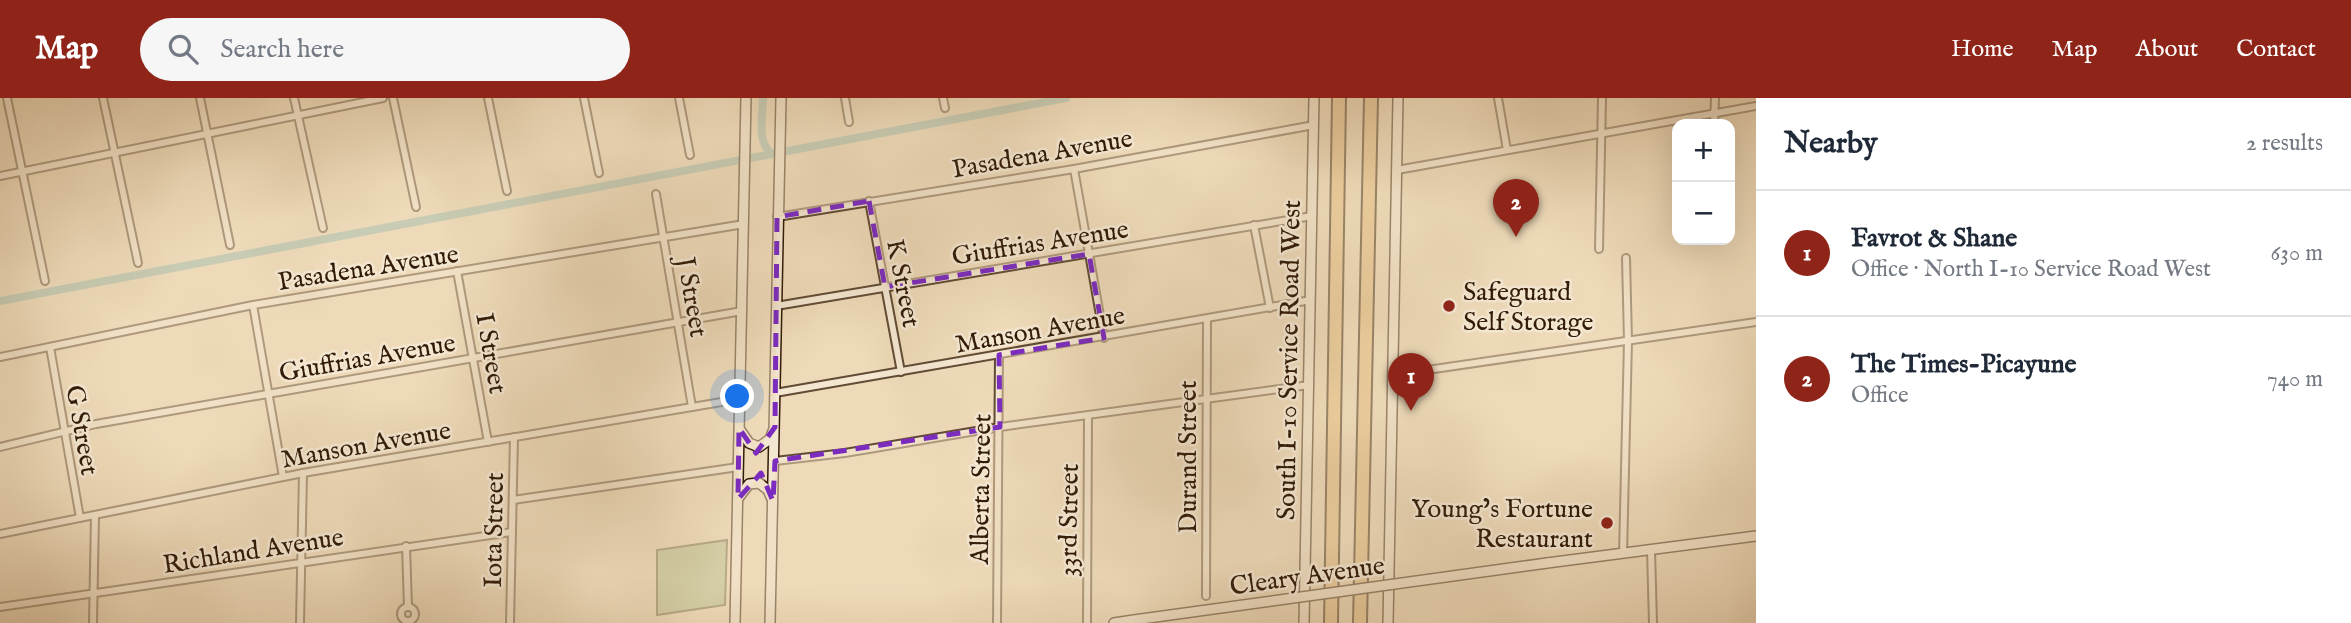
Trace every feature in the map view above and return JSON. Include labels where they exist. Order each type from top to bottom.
[{"type":"highway","points":[[1331,623],[1339,98]]},
{"type":"highway","points":[[1360,623],[1371,98]]},
{"type":"street","points":[[7,98],[45,281]]},
{"type":"street","points":[[103,98],[138,263]]},
{"type":"street","points":[[200,98],[229,245]]},
{"type":"street","points":[[294,98],[323,229]]},
{"type":"street","points":[[0,176],[383,98]]},
{"type":"street","points":[[393,98],[416,207]]},
{"type":"street","points":[[488,98],[507,191]]},
{"type":"street","points":[[584,98],[599,173]]},
{"type":"street","points":[[679,98],[690,155]]},
{"type":"street","points":[[735,622],[742,399],[746,98]]},
{"type":"street","points":[[770,623],[781,98]]},
{"type":"street","points":[[845,98],[849,122]]},
{"type":"street","points":[[943,98],[945,108]]},
{"type":"street","name":"South I-10 Service Road West","points":[[1304,623],[1314,98]]},
{"type":"street","points":[[1388,623],[1398,98]]},
{"type":"street","points":[[1498,98],[1507,150]]},
{"type":"street","points":[[1599,248],[1602,98]]},
{"type":"street","points":[[1714,119],[1715,98]]},
{"type":"street","points":[[1397,170],[1756,106]]},
{"type":"street","name":"Pasadena Avenue","points":[[777,217],[1074,169],[1314,125]]},
{"type":"street","points":[[1074,169],[1104,338]]},
{"type":"street","name":"J Street","points":[[656,194],[692,407]]},
{"type":"street","name":"K Street","points":[[869,201],[901,372]]},
{"type":"street","name":"Giuffrias Avenue","points":[[776,306],[1311,216]]},
{"type":"street","name":"Pasadena Avenue","points":[[0,357],[253,305],[744,224]]},
{"type":"street","points":[[1254,225],[1270,308]]},
{"type":"street","points":[[1623,554],[1628,341],[1626,258]]},
{"type":"street","name":"I Street","points":[[457,271],[488,442]]},
{"type":"street","name":"Manson Avenue","points":[[775,393],[1311,300]]},
{"type":"street","points":[[253,305],[282,478]]},
{"type":"street","name":"Giuffrias Avenue","points":[[0,447],[96,424],[742,311]]},
{"type":"street","name":"Durand Street","points":[[1206,596],[1207,319]]},
{"type":"street","points":[[1394,375],[1756,322]]},
{"type":"street","name":"G Street","points":[[50,347],[80,518]]},
{"type":"street","name":"Alberta Street","points":[[997,623],[999,355]]},
{"type":"street","points":[[775,461],[1309,385]]},
{"type":"street","name":"Manson Avenue","points":[[0,534],[303,473],[742,399]]},
{"type":"street","name":"33rd Street","points":[[1087,623],[1088,416]]},
{"type":"street","points":[[740,428],[749,443],[759,447],[770,439],[775,427]]},
{"type":"street","name":"Iota Street","points":[[510,623],[514,437]]},
{"type":"street","points":[[513,500],[738,467]]},
{"type":"street","points":[[300,623],[303,473]]},
{"type":"street","points":[[738,499],[749,484],[759,482],[768,490],[773,501]]},
{"type":"street","points":[[93,623],[95,515]]},
{"type":"street","name":"Richland Avenue","points":[[0,607],[512,532]]},
{"type":"street","name":"Cleary Avenue","points":[[1114,623],[1756,536]]},
{"type":"street","points":[[406,546],[408,607]]},
{"type":"street","points":[[1651,550],[1653,623]]},
{"type":"highlighted area","points":[[869,201],[885,287],[1089,254],[1104,338],[999,355],[1000,427],[775,461],[773,501],[761,473],[738,499],[739,428],[756,453],[775,427],[777,217]]},
{"type":"green space","points":[[727,540],[725,605],[657,615],[657,550]]},
{"type":"waterway","points":[[763,98],[762,136],[772,154]]},
{"type":"waterway","points":[[0,301],[1066,98]]},
{"type":"place","name":"The Times-Picayune","points":[[1516,237]]},
{"type":"place","name":"Safeguard Self Storage","points":[[1449,306]]},
{"type":"place","name":"Favrot & Shane","points":[[1411,411]]},
{"type":"place","name":"Young’s Fortune Restaurant","points":[[1607,523]]}]
